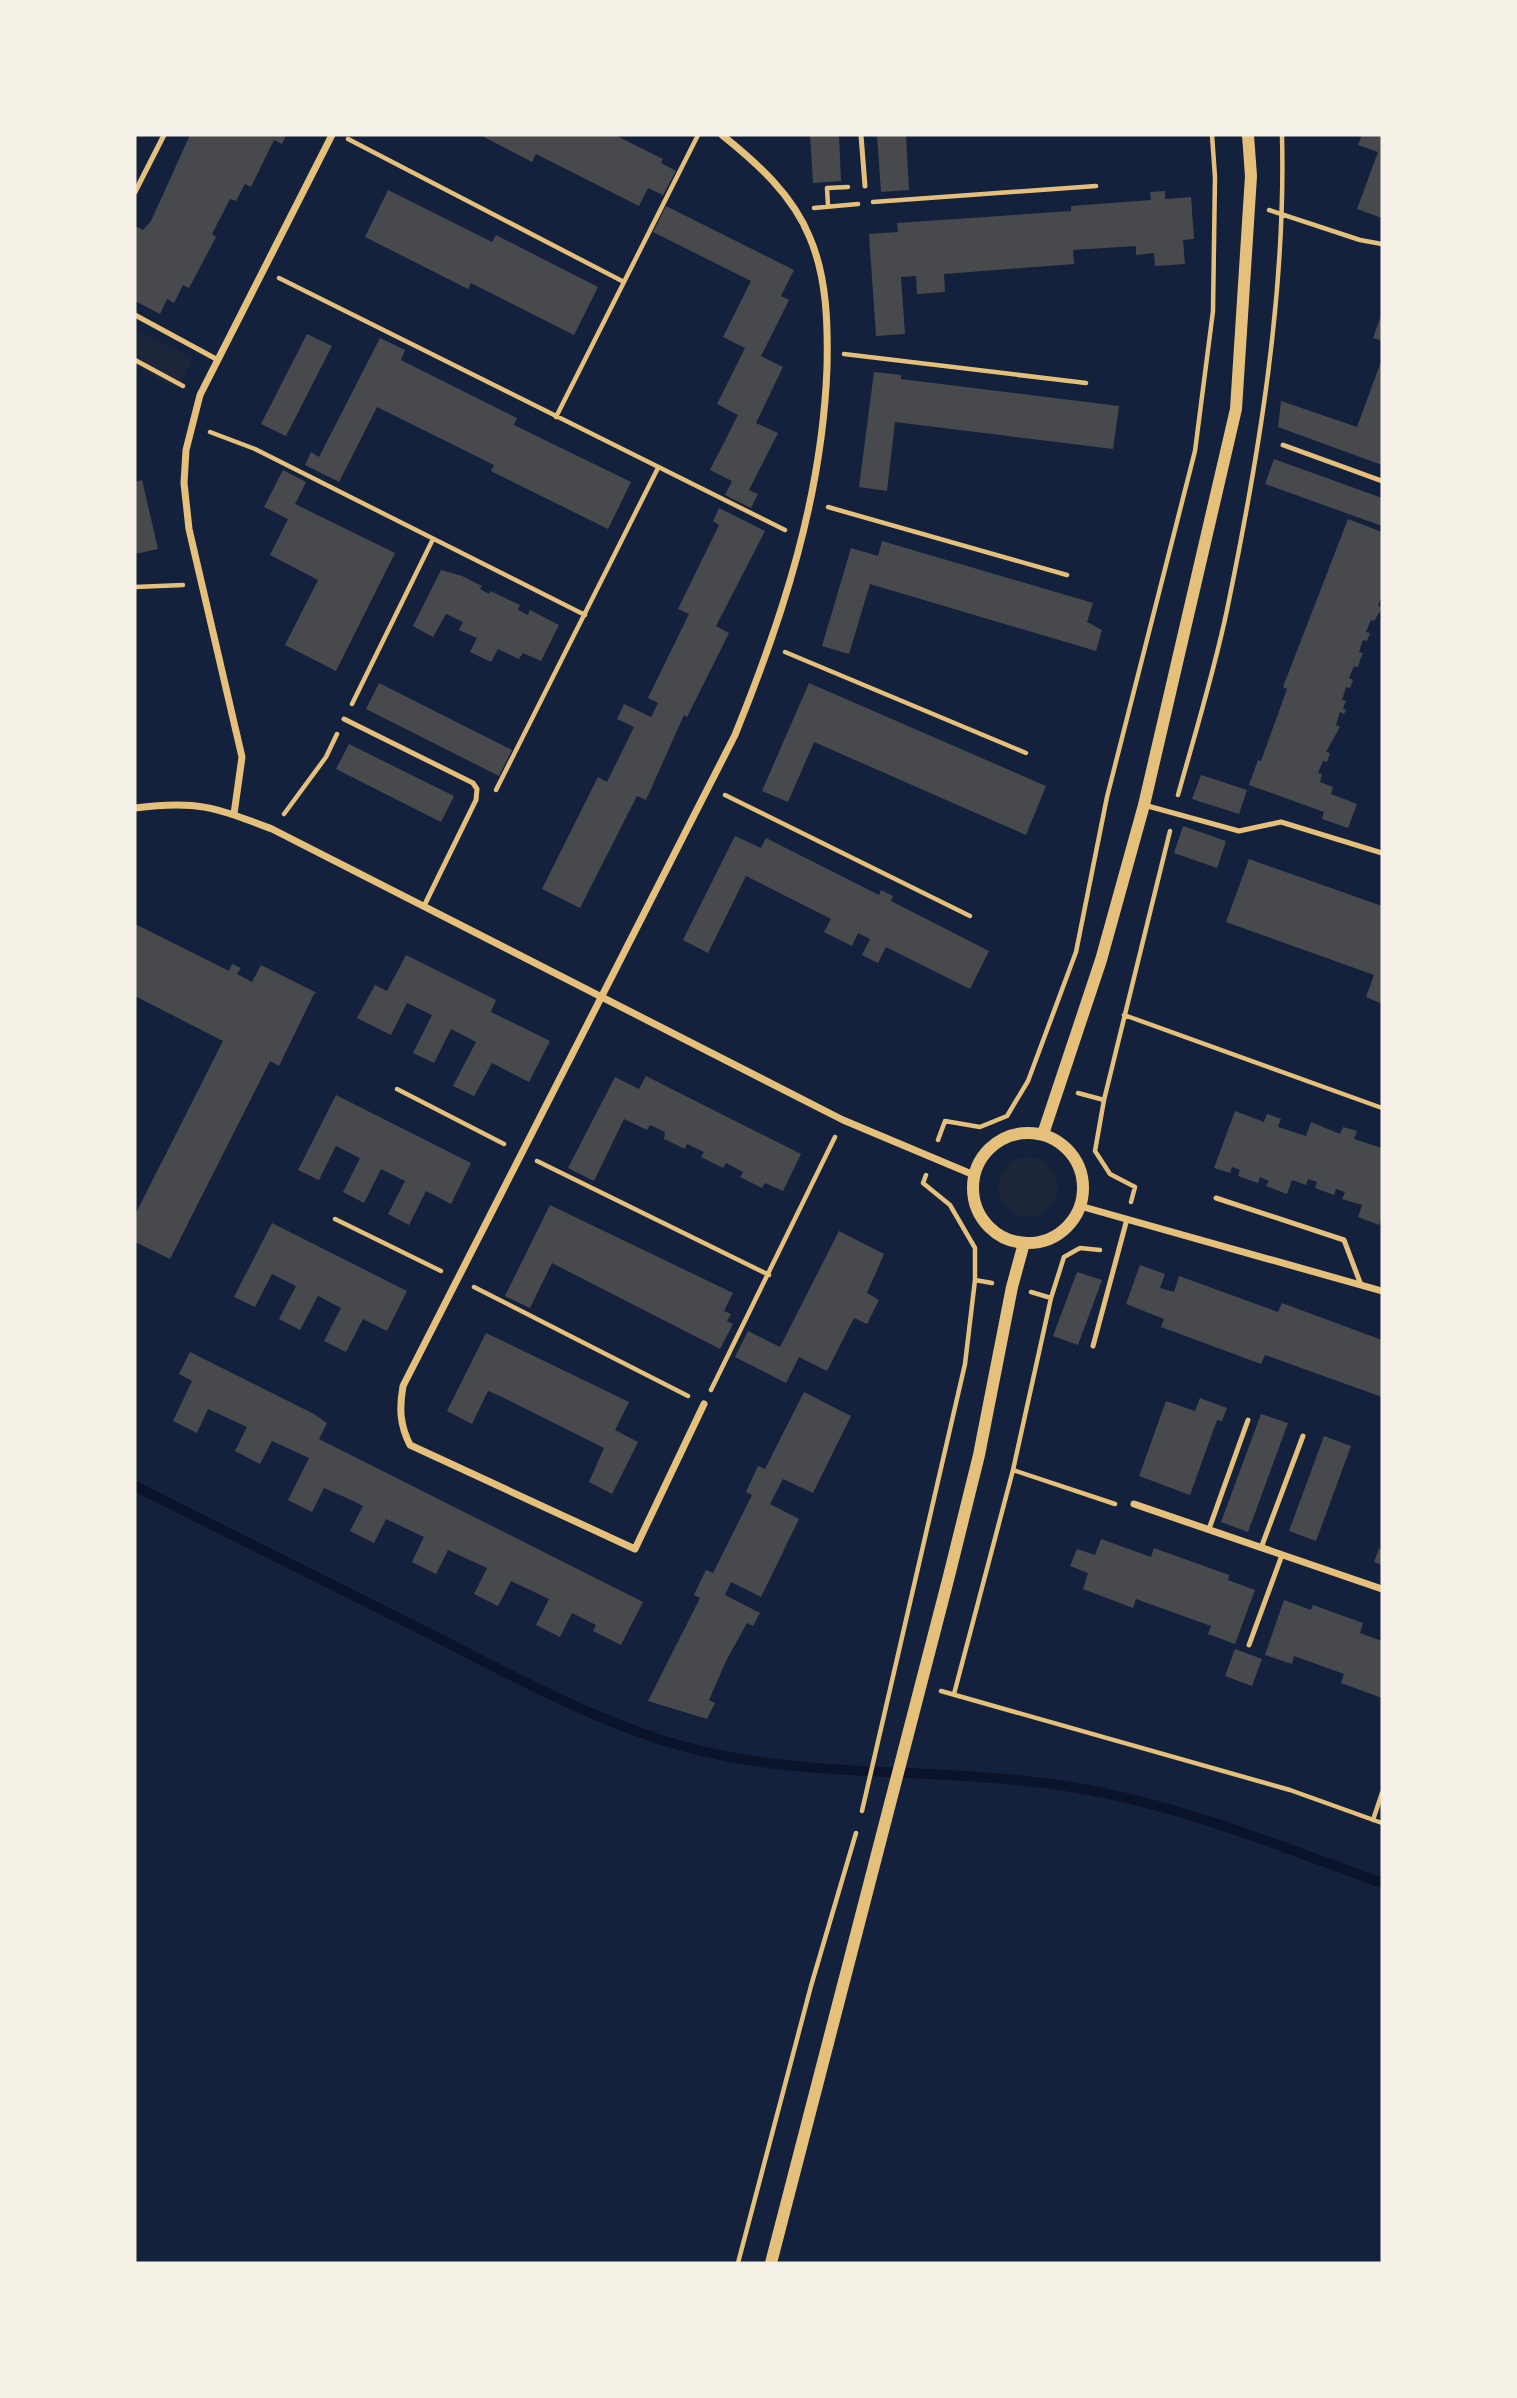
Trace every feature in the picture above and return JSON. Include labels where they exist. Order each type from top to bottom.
[{"type":"street","points":[[234,814],[242,757],[189,529],[184,483],[186,450],[200,395],[332,135]]},
{"type":"street","points":[[704,1404],[635,1549],[410,1445],[402,1429],[399,1405],[403,1386],[735,736],[771,646],[802,538],[811,502],[825,405],[826,311],[819,266],[800,216],[754,160],[722,135]]},
{"type":"street","points":[[1043,1134],[1101,960],[1144,805],[1236,409],[1249,204],[1248,135]]},
{"type":"street","points":[[135,808],[175,803],[202,804],[272,829],[843,1120],[974,1175]]},
{"type":"street","points":[[1013,1134],[1043,1134],[1063,1144],[1077,1162],[1083,1184],[1080,1206],[1068,1226],[1048,1239],[1024,1242],[1001,1236],[983,1220],[974,1199],[974,1175],[988,1149],[1013,1134]]},
{"type":"street","points":[[1080,1206],[1382,1291]]},
{"type":"street","points":[[771,2263],[979,1455],[1012,1287],[1024,1242]]},
{"type":"street","points":[[1135,1504],[1382,1589]]},
{"type":"lane","points":[[135,192],[164,135]]},
{"type":"lane","points":[[861,135],[865,186]]},
{"type":"lane","points":[[135,315],[218,359]]},
{"type":"lane","points":[[1283,445],[1382,481]]},
{"type":"lane","points":[[344,719],[472,783],[477,789],[476,800],[424,906]]},
{"type":"lane","points":[[1144,805],[1239,831],[1281,822],[1382,853]]},
{"type":"lane","points":[[1216,1198],[1344,1240],[1361,1285]]},
{"type":"lane","points":[[1093,1346],[1127,1219]]},
{"type":"lane","points":[[1209,1529],[1248,1420]]},
{"type":"lane","points":[[1261,1548],[1303,1436]]},
{"type":"lane","points":[[1249,1645],[1282,1555]]},
{"type":"path","points":[[340,135],[624,282]]},
{"type":"path","points":[[556,417],[698,135]]},
{"type":"path","points":[[975,1280],[975,1248],[950,1205],[923,1183],[946,1121],[980,1127],[1007,1116],[1028,1081],[1076,952],[1107,797],[1195,451],[1213,311],[1215,177],[1212,135]]},
{"type":"path","points":[[1127,1219],[1135,1186],[1110,1174],[1095,1151],[1124,1015],[1229,598],[1262,411],[1284,214],[1282,135]]},
{"type":"path","points":[[828,206],[827,188],[865,186]]},
{"type":"path","points":[[800,216],[814,208],[828,206],[1096,186]]},
{"type":"path","points":[[1249,204],[1360,240],[1382,244]]},
{"type":"path","points":[[264,271],[802,538]]},
{"type":"path","points":[[827,353],[1086,383]]},
{"type":"path","points":[[135,360],[200,395]]},
{"type":"path","points":[[192,426],[255,449],[585,615]]},
{"type":"path","points":[[476,800],[497,789],[657,468]]},
{"type":"path","points":[[811,502],[1066,575]]},
{"type":"path","points":[[272,829],[326,757],[433,539]]},
{"type":"path","points":[[135,586],[202,584]]},
{"type":"path","points":[[771,646],[1026,753]]},
{"type":"path","points":[[708,787],[970,916]]},
{"type":"path","points":[[1124,1015],[1382,1108]]},
{"type":"path","points":[[397,1089],[769,1275]]},
{"type":"path","points":[[335,1219],[704,1404],[843,1120]]},
{"type":"path","points":[[954,1694],[1013,1470],[1051,1298],[1064,1257],[1080,1248],[1119,1251]]},
{"type":"path","points":[[862,1813],[965,1364]]},
{"type":"path","points":[[1013,1470],[1119,1506],[1135,1504]]},
{"type":"path","points":[[920,1686],[1290,1790],[1382,1823]]},
{"type":"path","points":[[1373,1820],[1382,1793]]},
{"type":"path","points":[[738,2263],[811,1986],[859,1826]]},
{"type":"shaded area","points":[[135,329],[193,358],[178,389],[135,366]]},
{"type":"shaded area","points":[[1022,1157],[1034,1157],[1053,1170],[1058,1187],[1056,1199],[1045,1212],[1034,1217],[1022,1217],[1003,1204],[998,1193],[998,1181],[1011,1162]]},
{"type":"building","points":[[190,135],[286,135],[282,144],[274,140],[251,187],[245,184],[236,201],[230,199],[212,234],[216,237],[189,288],[183,285],[174,303],[167,299],[160,314],[135,301],[135,226],[143,230],[151,221]]},
{"type":"building","points":[[480,135],[615,135],[663,159],[661,163],[676,171],[663,195],[648,188],[639,206],[536,154],[532,162]]},
{"type":"building","points":[[810,135],[839,135],[841,181],[813,183]]},
{"type":"building","points":[[877,135],[906,135],[909,190],[881,192]]},
{"type":"building","points":[[1362,135],[1382,135],[1382,218],[1357,209],[1378,152],[1358,145]]},
{"type":"building","points":[[388,190],[492,242],[496,235],[598,287],[574,335],[471,283],[468,289],[365,237]]},
{"type":"building","points":[[1165,191],[1165,199],[1191,197],[1194,239],[1183,240],[1185,264],[1155,266],[1154,253],[1136,255],[1136,246],[1073,250],[1074,264],[944,274],[945,292],[917,294],[916,276],[901,277],[905,334],[876,336],[869,234],[898,232],[897,223],[1071,211],[1071,206],[1151,200],[1150,192]]},
{"type":"building","points":[[666,206],[794,270],[781,296],[789,300],[761,356],[783,367],[756,423],[778,433],[749,490],[758,494],[751,508],[725,495],[732,481],[710,470],[738,415],[717,404],[745,348],[723,337],[751,281],[653,232]]},
{"type":"building","points":[[1382,313],[1382,341],[1373,338]]},
{"type":"building","points":[[307,334],[332,346],[286,436],[261,424]]},
{"type":"building","points":[[380,338],[405,350],[401,360],[517,418],[514,425],[631,482],[608,529],[491,471],[494,465],[377,407],[339,482],[305,465],[311,452],[319,457]]},
{"type":"building","points":[[1382,359],[1382,465],[1278,427],[1281,401],[1357,427]]},
{"type":"building","points":[[874,372],[901,375],[901,379],[1119,406],[1113,449],[895,422],[887,491],[859,487]]},
{"type":"building","points":[[1274,459],[1382,498],[1382,526],[1265,484]]},
{"type":"building","points":[[283,470],[306,482],[295,504],[395,553],[336,671],[285,645],[318,580],[270,555],[288,519],[264,507]]},
{"type":"building","points":[[142,480],[158,549],[135,554],[135,482]]},
{"type":"building","points":[[719,508],[765,531],[716,626],[729,633],[687,717],[684,715],[646,800],[637,796],[580,908],[542,889],[598,777],[607,782],[634,727],[617,719],[624,704],[651,717],[658,703],[648,698],[689,614],[678,609],[719,525],[713,521]]},
{"type":"building","points":[[1348,519],[1382,532],[1382,595],[1378,606],[1382,608],[1374,621],[1371,620],[1366,632],[1370,633],[1367,641],[1363,640],[1359,652],[1363,653],[1358,667],[1354,666],[1349,678],[1353,680],[1350,688],[1346,687],[1342,700],[1346,701],[1343,708],[1346,710],[1344,714],[1340,712],[1336,725],[1340,727],[1326,752],[1330,753],[1327,762],[1323,761],[1318,773],[1322,774],[1320,782],[1333,787],[1331,794],[1357,804],[1348,828],[1322,819],[1324,812],[1249,785],[1258,760],[1261,761],[1287,689],[1283,687]]},
{"type":"building","points":[[882,541],[1093,603],[1087,622],[1102,630],[1096,651],[870,584],[849,654],[822,646],[851,548],[878,556]]},
{"type":"building","points":[[441,570],[462,576],[482,586],[480,589],[489,594],[490,591],[520,605],[518,610],[528,615],[530,610],[559,625],[541,661],[523,653],[519,659],[498,649],[491,662],[470,652],[477,638],[459,630],[463,622],[446,614],[433,637],[413,626]]},
{"type":"building","points":[[379,683],[512,750],[499,776],[366,709]]},
{"type":"building","points":[[809,683],[1046,786],[1026,835],[814,742],[788,802],[762,791]]},
{"type":"building","points":[[349,744],[454,796],[441,822],[336,769]]},
{"type":"building","points":[[1201,775],[1247,790],[1239,814],[1192,799]]},
{"type":"building","points":[[1183,826],[1226,841],[1217,868],[1174,853]]},
{"type":"building","points":[[735,836],[761,848],[766,838],[879,895],[881,890],[893,896],[891,901],[989,951],[970,989],[886,947],[878,963],[862,955],[870,939],[858,933],[852,946],[824,932],[831,919],[746,876],[708,953],[683,940]]},
{"type":"building","points":[[1249,859],[1382,906],[1382,1004],[1366,997],[1374,975],[1226,922]]},
{"type":"building","points":[[135,924],[229,971],[232,964],[241,968],[237,974],[252,982],[261,965],[317,993],[314,994],[279,1066],[270,1061],[170,1259],[135,1242],[135,1215],[223,1041],[135,996]]},
{"type":"building","points":[[406,955],[496,1000],[491,1012],[550,1041],[529,1082],[492,1063],[474,1096],[453,1086],[476,1042],[451,1029],[434,1063],[413,1053],[432,1015],[407,1003],[391,1035],[357,1018],[375,985],[387,991]]},
{"type":"building","points":[[646,1076],[801,1154],[783,1191],[765,1183],[762,1188],[740,1177],[743,1172],[726,1163],[723,1168],[701,1157],[704,1152],[687,1144],[685,1149],[664,1139],[665,1132],[650,1125],[647,1130],[624,1119],[594,1181],[568,1168],[615,1077],[639,1089]]},
{"type":"building","points":[[336,1095],[471,1163],[451,1204],[426,1191],[409,1225],[388,1214],[405,1181],[381,1169],[364,1203],[343,1192],[360,1158],[336,1146],[319,1180],[298,1170]]},
{"type":"building","points":[[1235,1111],[1264,1122],[1267,1114],[1281,1119],[1278,1127],[1306,1136],[1311,1122],[1340,1134],[1343,1127],[1357,1131],[1354,1139],[1382,1148],[1382,1220],[1379,1225],[1358,1217],[1362,1205],[1342,1199],[1345,1192],[1336,1189],[1334,1195],[1315,1188],[1317,1182],[1308,1179],[1306,1185],[1292,1180],[1287,1194],[1266,1186],[1269,1181],[1260,1177],[1258,1183],[1238,1176],[1240,1170],[1232,1167],[1230,1173],[1214,1168]]},
{"type":"building","points":[[550,1205],[733,1293],[724,1311],[731,1314],[727,1321],[733,1324],[720,1349],[552,1263],[530,1308],[505,1296]]},
{"type":"building","points":[[272,1223],[407,1291],[387,1331],[363,1319],[346,1352],[324,1341],[341,1308],[318,1296],[300,1330],[279,1319],[296,1286],[272,1274],[255,1307],[234,1297]]},
{"type":"building","points":[[839,1231],[884,1254],[867,1293],[879,1300],[867,1324],[854,1318],[827,1371],[799,1357],[786,1383],[735,1357],[748,1331],[780,1347]]},
{"type":"building","points":[[1140,1265],[1165,1274],[1160,1288],[1174,1292],[1179,1276],[1278,1312],[1282,1303],[1382,1340],[1382,1397],[1265,1355],[1261,1364],[1161,1327],[1164,1319],[1126,1304]]},
{"type":"building","points":[[1077,1272],[1102,1280],[1078,1345],[1053,1336]]},
{"type":"building","points":[[486,1333],[629,1402],[615,1430],[638,1442],[612,1494],[589,1482],[604,1448],[488,1391],[472,1424],[447,1411]]},
{"type":"building","points":[[190,1352],[314,1414],[327,1423],[319,1439],[643,1602],[621,1645],[593,1631],[596,1625],[572,1613],[560,1637],[536,1625],[549,1599],[511,1581],[498,1606],[474,1594],[487,1568],[448,1550],[436,1574],[412,1562],[424,1537],[386,1519],[374,1543],[350,1531],[363,1506],[324,1488],[312,1512],[288,1500],[309,1458],[272,1441],[260,1464],[235,1451],[247,1427],[208,1409],[197,1433],[173,1421],[192,1381],[179,1374]]},
{"type":"building","points":[[804,1392],[851,1416],[813,1493],[783,1479],[770,1504],[799,1519],[761,1597],[731,1582],[725,1595],[760,1613],[753,1626],[747,1623],[726,1661],[709,1700],[715,1703],[707,1719],[648,1701],[700,1598],[694,1595],[706,1570],[713,1573],[752,1495],[746,1492],[758,1466],[765,1469]]},
{"type":"building","points":[[1200,1398],[1227,1408],[1222,1421],[1217,1420],[1190,1495],[1139,1476],[1166,1401],[1195,1411]]},
{"type":"building","points":[[1261,1414],[1288,1423],[1248,1532],[1221,1522]]},
{"type":"building","points":[[1324,1436],[1351,1446],[1316,1541],[1289,1531]]},
{"type":"building","points":[[1101,1539],[1151,1557],[1154,1548],[1229,1575],[1228,1580],[1255,1590],[1235,1644],[1208,1634],[1211,1626],[1136,1599],[1133,1608],[1083,1589],[1088,1573],[1070,1566],[1077,1549],[1095,1555]]},
{"type":"building","points":[[1379,1548],[1382,1550],[1382,1565],[1374,1562]]},
{"type":"building","points":[[1284,1600],[1311,1610],[1313,1605],[1363,1623],[1360,1633],[1382,1641],[1382,1698],[1341,1683],[1344,1674],[1294,1656],[1292,1664],[1265,1655]]},
{"type":"building","points":[[1235,1649],[1262,1659],[1252,1686],[1225,1676]]},
{"type":"waterway","points":[[135,1486],[545,1692],[656,1738],[704,1752],[802,1767],[1002,1779],[1094,1791],[1136,1800],[1260,1838],[1382,1883]]}]
